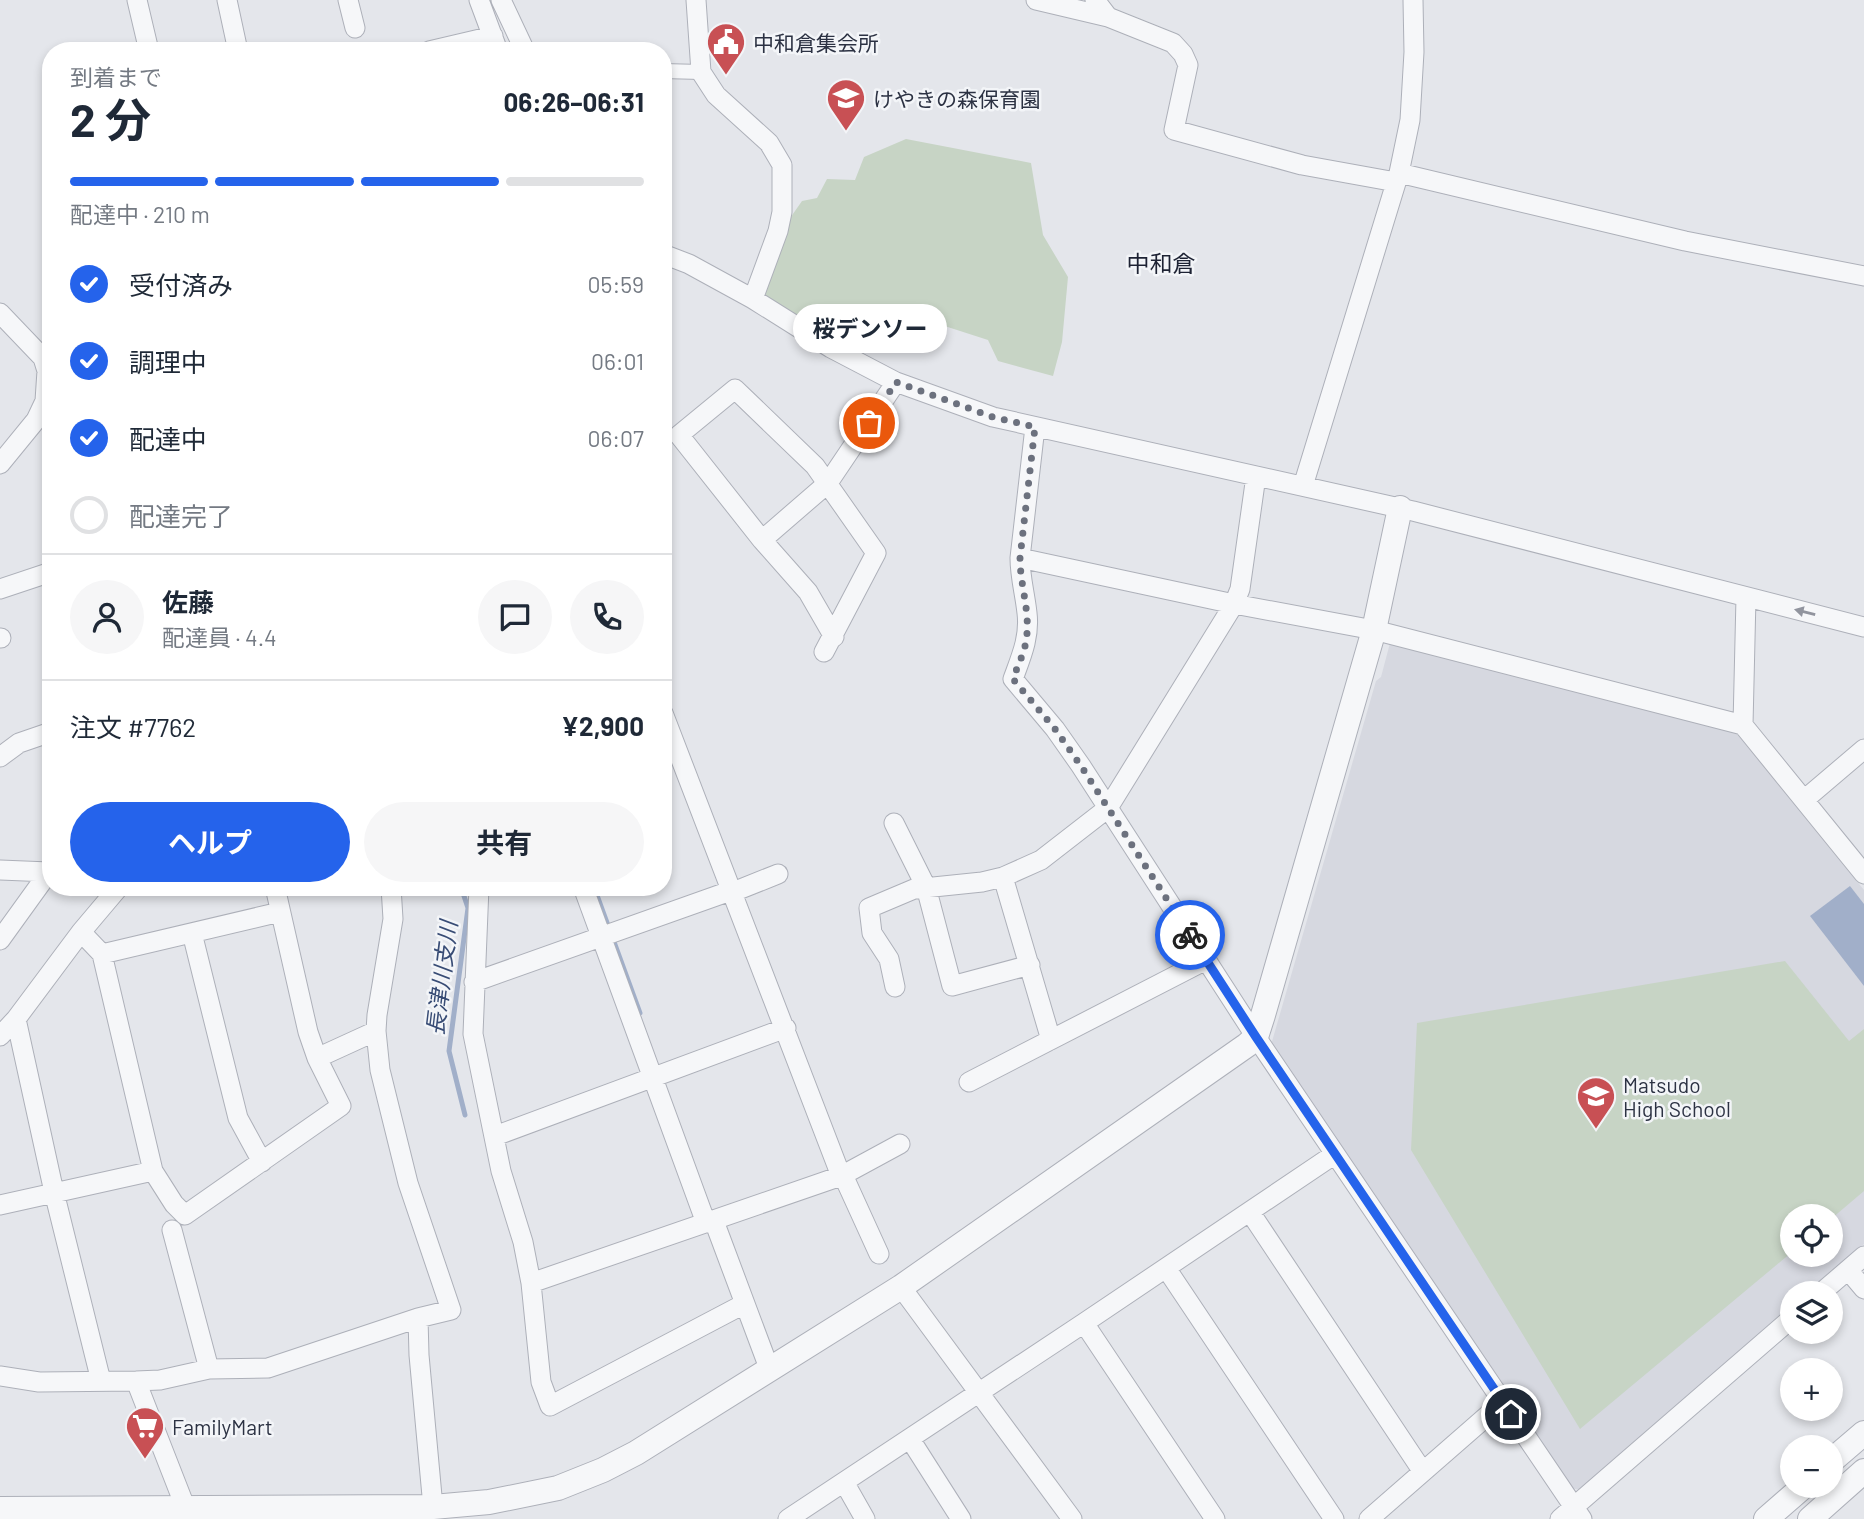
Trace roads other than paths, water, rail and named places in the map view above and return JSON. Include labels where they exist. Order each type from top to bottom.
[{"type":"street","points":[[137,0],[147,42]]},
{"type":"street","points":[[227,0],[236,42]]},
{"type":"street","points":[[348,0],[355,28]]},
{"type":"street","points":[[479,0],[496,42]]},
{"type":"street","points":[[501,0],[521,42]]},
{"type":"street","points":[[696,0],[701,72],[716,94],[769,143],[782,165],[782,212],[778,231],[753,299]]},
{"type":"street","points":[[1036,0],[1108,18],[1172,43],[1184,54],[1188,65],[1174,130],[1302,165],[1398,178],[1685,241],[1864,276]]},
{"type":"street","points":[[1095,0],[1108,18]]},
{"type":"street","points":[[1303,486],[1398,178],[1410,120],[1414,52],[1413,0]]},
{"type":"street","points":[[672,71],[701,72]]},
{"type":"street","points":[[672,257],[753,299],[831,348],[896,382],[993,417],[1400,508],[1864,627]]},
{"type":"street","points":[[0,313],[42,357]]},
{"type":"street","points":[[762,540],[828,483],[896,382]]},
{"type":"street","points":[[734,390],[815,466],[828,483],[876,553],[829,645],[808,592],[762,540],[680,435],[734,390]]},
{"type":"street","points":[[0,464],[42,422]]},
{"type":"street","points":[[1035,427],[1020,558],[1028,616],[1026,643],[1013,679],[1055,729],[1108,808],[1256,1037],[1503,1402],[1571,1515],[1780,1329]]},
{"type":"street","points":[[895,987],[889,959],[873,933],[869,908],[914,889],[982,882],[1003,877],[1041,860],[1108,808],[1234,604],[1240,589],[1256,476]]},
{"type":"street","points":[[0,1509],[434,1513],[530,1495],[577,1481],[636,1452],[901,1287],[1086,1160],[1256,1037],[1374,630],[1400,508]]},
{"type":"street","points":[[1020,558],[1234,604],[1374,630],[1743,725],[1864,874]]},
{"type":"street","points":[[0,589],[42,575]]},
{"type":"street","points":[[1743,725],[1746,597]]},
{"type":"street","points":[[0,757],[19,743],[42,735]]},
{"type":"street","points":[[672,736],[842,1175],[879,1254]]},
{"type":"street","points":[[1804,800],[1864,749]]},
{"type":"street","points":[[894,823],[926,887],[952,986],[1030,965]]},
{"type":"street","points":[[0,870],[42,872]]},
{"type":"street","points":[[474,982],[778,874]]},
{"type":"street","points":[[1003,877],[1051,1040]]},
{"type":"street","points":[[0,940],[42,880]]},
{"type":"street","points":[[0,1035],[16,1019],[111,896]]},
{"type":"street","points":[[81,932],[102,954],[153,1171],[174,1204],[185,1215],[341,1106],[317,1058],[308,1032],[277,896]]},
{"type":"street","points":[[0,1376],[39,1382],[136,1381],[160,1380],[209,1369],[268,1368],[418,1318],[451,1310],[408,1183],[380,1070],[376,1031],[393,919],[392,896]]},
{"type":"street","points":[[479,896],[473,1034],[501,1171],[523,1242],[531,1283],[541,1382],[550,1405],[744,1304]]},
{"type":"street","points":[[586,896],[653,1078],[769,1368]]},
{"type":"street","points":[[102,954],[280,912]]},
{"type":"street","points":[[192,933],[238,1118],[262,1162]]},
{"type":"street","points":[[969,1082],[1206,960]]},
{"type":"street","points":[[16,1019],[54,1192],[101,1381]]},
{"type":"street","points":[[495,1136],[786,1028]]},
{"type":"street","points":[[317,1058],[376,1031]]},
{"type":"street","points":[[531,1283],[842,1175],[900,1144]]},
{"type":"street","points":[[788,1519],[1335,1154]]},
{"type":"street","points":[[0,1205],[153,1171]]},
{"type":"street","points":[[1250,1212],[1423,1472]]},
{"type":"street","points":[[172,1230],[209,1369]]},
{"type":"street","points":[[1835,1281],[1864,1256]]},
{"type":"street","points":[[1166,1268],[1334,1519]]},
{"type":"street","points":[[1848,1270],[1864,1289]]},
{"type":"street","points":[[901,1287],[1072,1519]]},
{"type":"street","points":[[418,1318],[434,1513]]},
{"type":"street","points":[[1084,1323],[1215,1519]]},
{"type":"street","points":[[136,1381],[188,1512]]},
{"type":"street","points":[[1369,1519],[1503,1402]]},
{"type":"street","points":[[1843,1451],[1864,1433]]},
{"type":"street","points":[[910,1439],[961,1519]]},
{"type":"street","points":[[1810,1519],[1864,1471]]},
{"type":"street","points":[[844,1482],[864,1519]]},
{"type":"street","points":[[1766,1519],[1790,1498]]},
{"type":"water","points":[[1850,886],[1864,904],[1864,986],[1810,916]]},
{"type":"waterway","name":"長津川支川","points":[[464,896],[468,908],[449,1051],[465,1115]]},
{"type":"waterway","points":[[597,896],[640,1013]]},
{"type":"place","name":"中和倉集会所","points":[[726,76]]},
{"type":"place","name":"けやきの森保育園","points":[[846,132]]},
{"type":"place","name":"桜デンソー","points":[[869,423]]},
{"type":"place","name":"Matsudo High School","points":[[1596,1130]]},
{"type":"place","name":"FamilyMart","points":[[145,1460]]},
{"type":"district","name":"中和倉","points":[[1161,263]]}]
